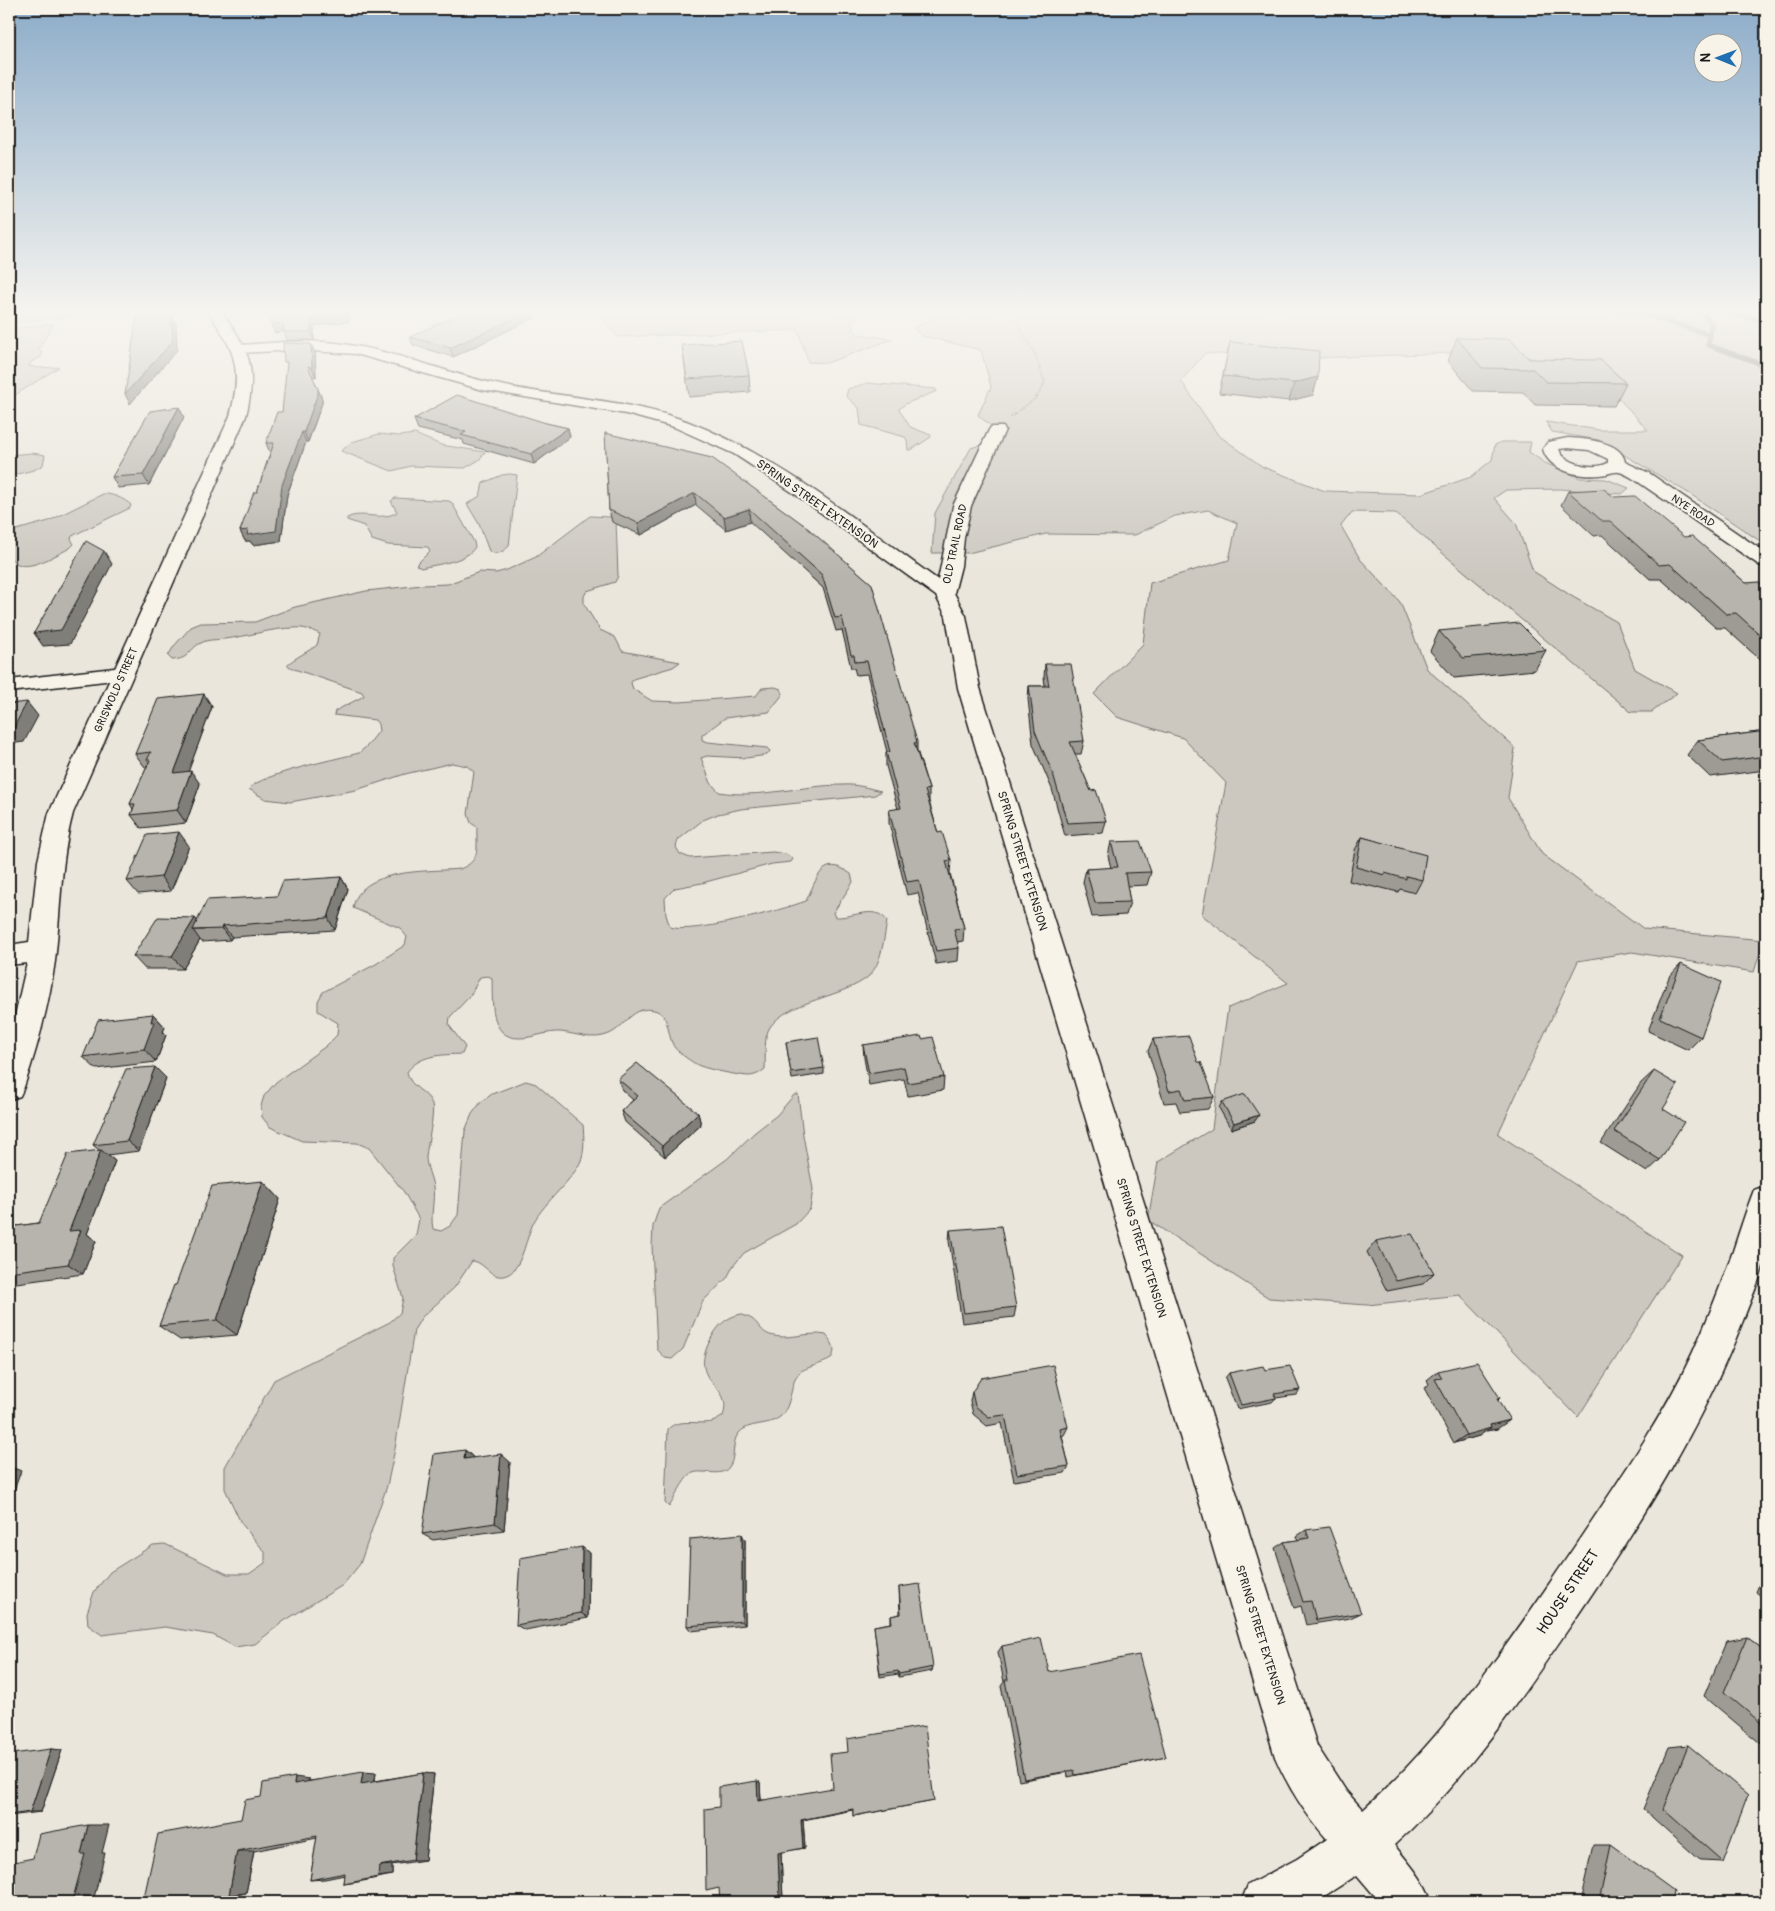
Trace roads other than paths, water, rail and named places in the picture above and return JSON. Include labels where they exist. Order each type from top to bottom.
[{"type":"street","name":"GRISWOLD STREET","points":[[9,1087],[32,1009],[42,951],[49,864],[55,830],[238,416],[241,399]]},
{"type":"street","name":"SPRING STREET EXTENSION","points":[[562,399],[627,410],[680,424],[740,451],[801,490],[944,593],[956,616],[970,688],[1298,1757],[1316,1786],[1399,1888],[1408,1902]]},
{"type":"street","name":"OLD TRAIL ROAD","points":[[944,593],[952,566],[962,506],[997,430]]},
{"type":"street","name":"NYE ROAD","points":[[1618,465],[1643,477],[1766,561]]},
{"type":"street","points":[[9,686],[123,674]]},
{"type":"street","points":[[9,955],[42,951]]},
{"type":"street","name":"HOUSE STREET","points":[[1265,1902],[1310,1879],[1361,1843],[1424,1780],[1501,1688],[1553,1615],[1644,1477],[1675,1425],[1706,1366],[1734,1298],[1766,1201]]}]
